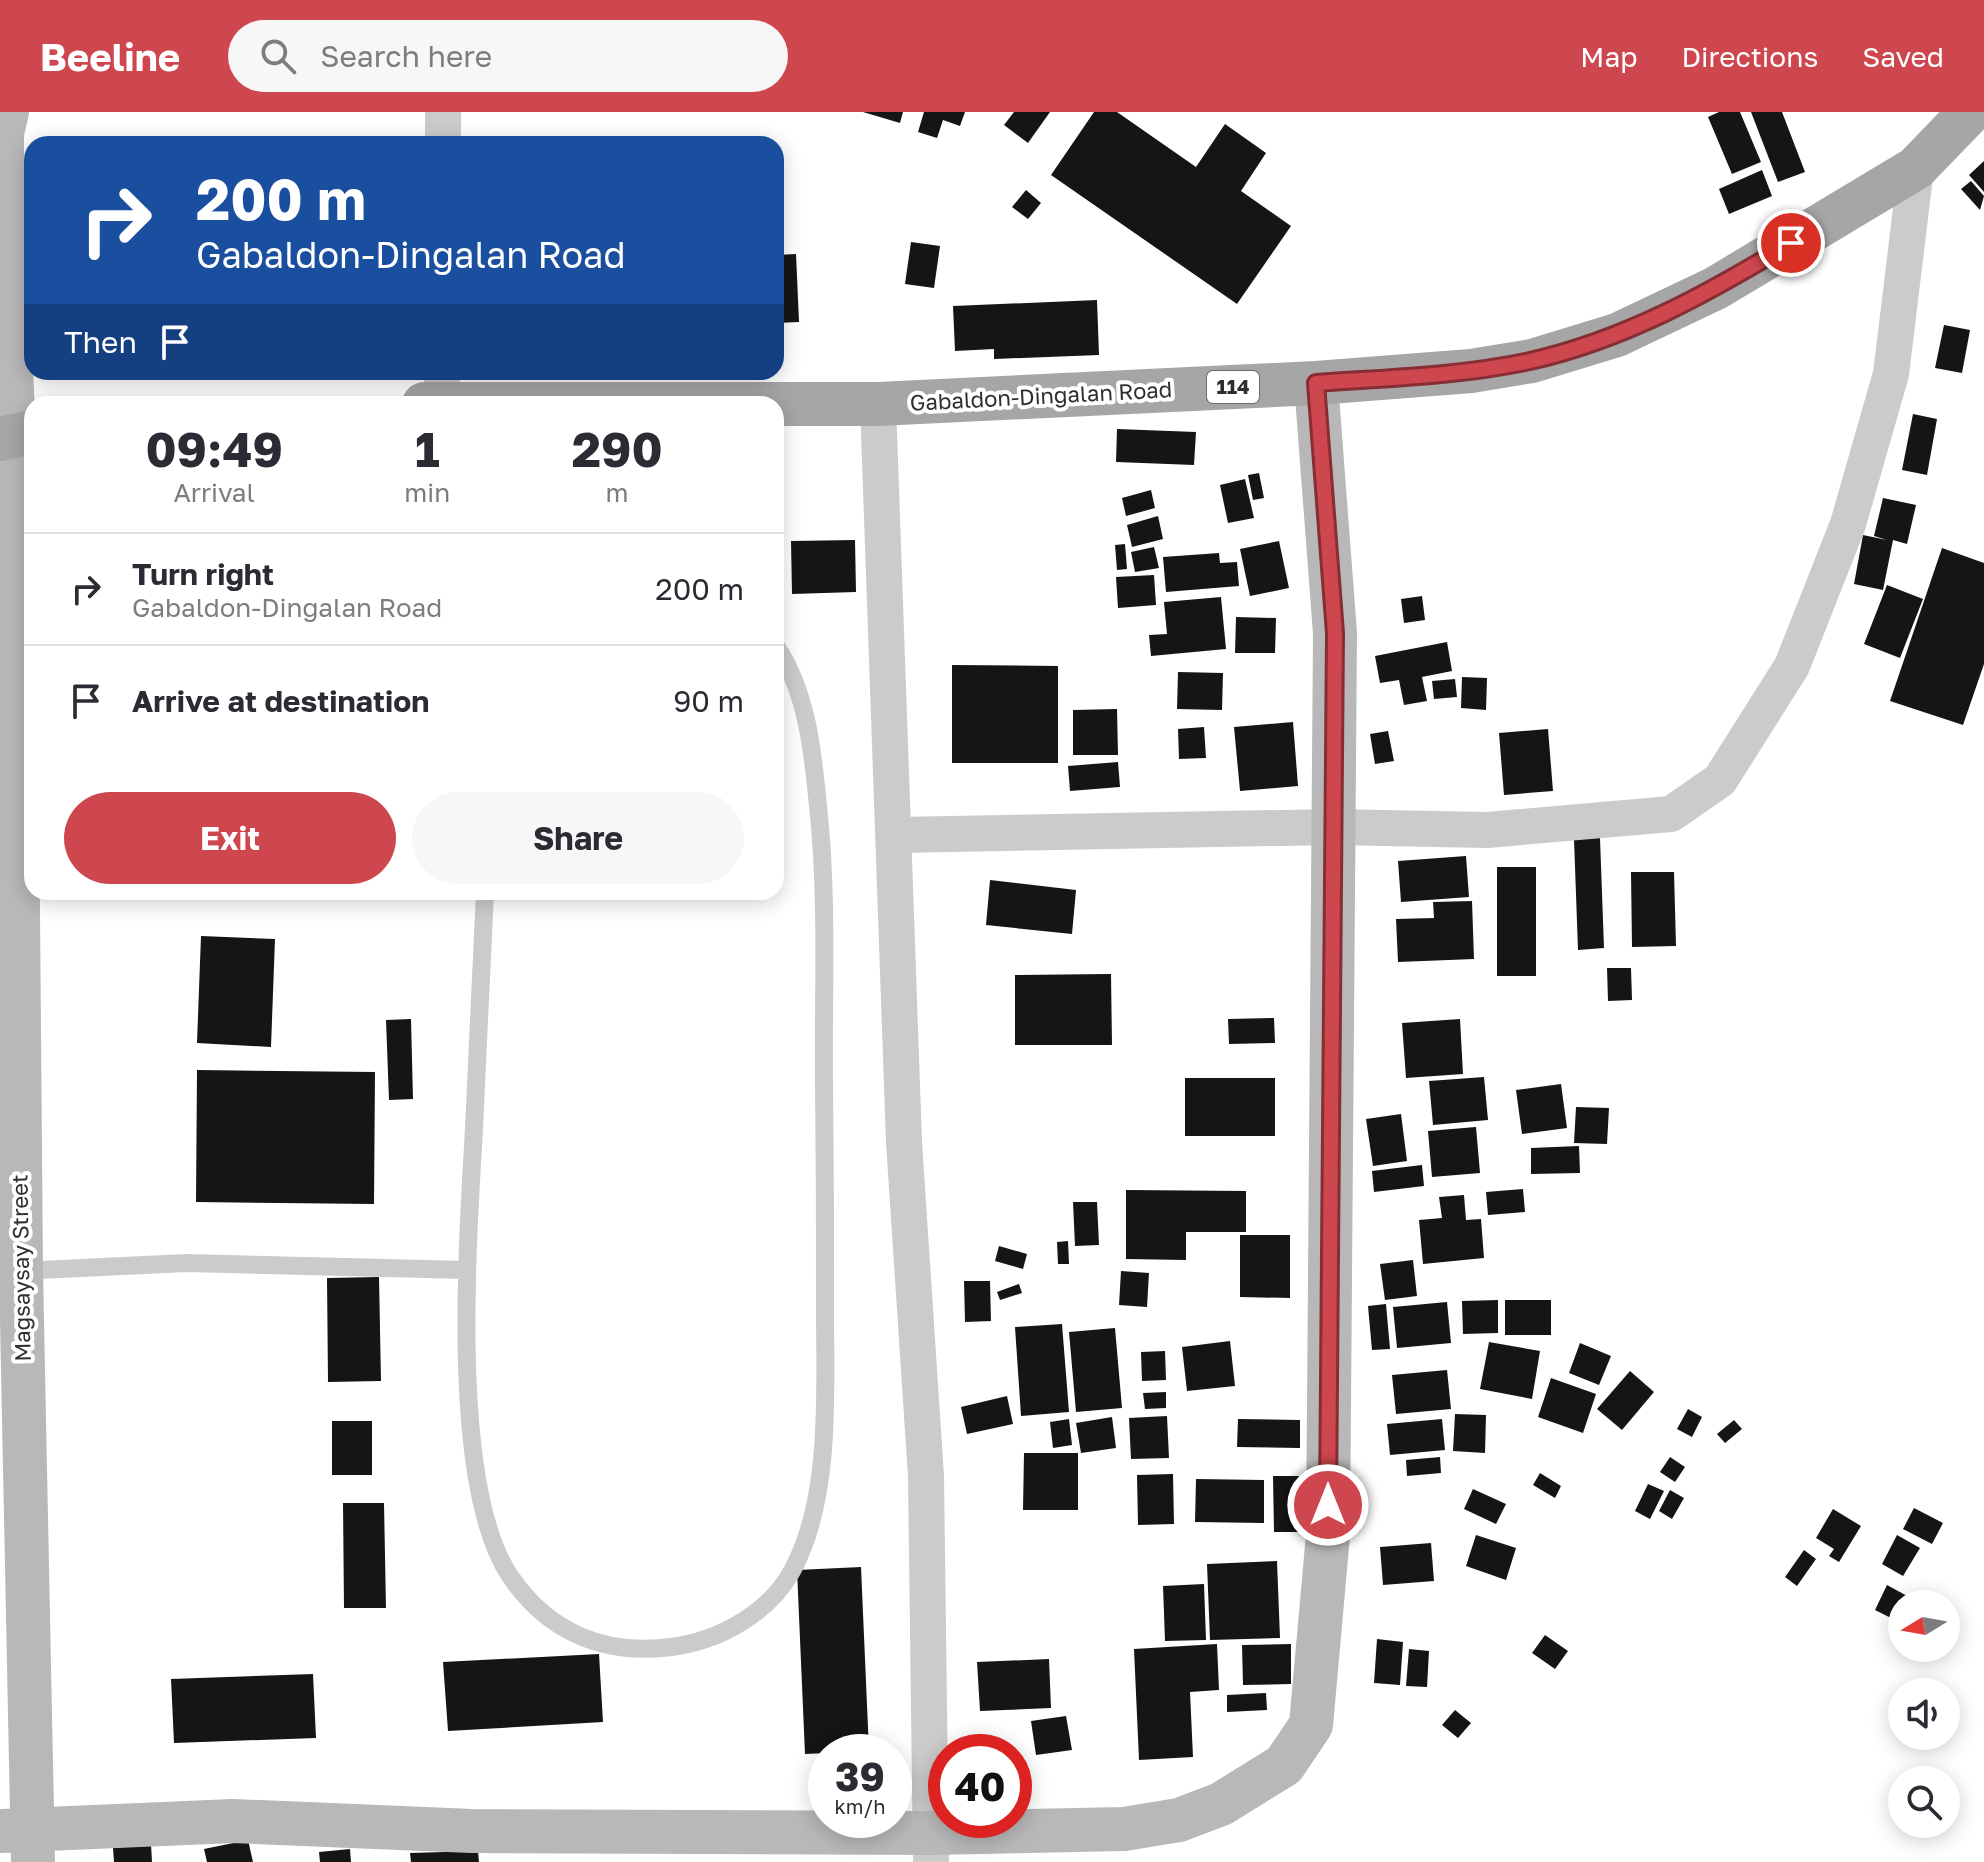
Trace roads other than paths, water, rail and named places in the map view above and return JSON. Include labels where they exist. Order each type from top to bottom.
[{"type":"main road","name":"Gabaldon-Dingalan Road","points":[[784,402],[878,404],[1316,383],[1471,371],[1532,361],[1617,335],[1716,288],[1916,168],[1970,112]]},
{"type":"main road","name":"Gabaldon-Dingalan Road","points":[[436,393],[557,396]]},
{"type":"street","points":[[443,112],[443,136]]},
{"type":"street","name":"Magsaysay Street","points":[[3,124],[15,435],[10,1272],[22,1841]]},
{"type":"street","points":[[896,835],[1332,827],[1487,830],[1671,814],[1720,780],[1792,666],[1848,524],[1891,374],[1916,168]]},
{"type":"street","points":[[22,1841],[233,1821],[931,1848],[1124,1829],[1179,1820],[1221,1804],[1284,1765],[1311,1725],[1328,1535],[1335,633],[1316,383]]},
{"type":"street","points":[[878,404],[896,835],[904,1142],[926,1476],[931,1848]]},
{"type":"lane","points":[[485,900],[467,1270],[471,1441],[487,1521],[508,1573],[536,1607],[577,1638],[623,1648],[674,1647],[728,1629],[763,1608],[789,1576],[805,1543],[817,1497],[825,1380],[818,807],[801,698],[784,663]]},
{"type":"lane","points":[[10,1272],[186,1263],[467,1270]]}]
